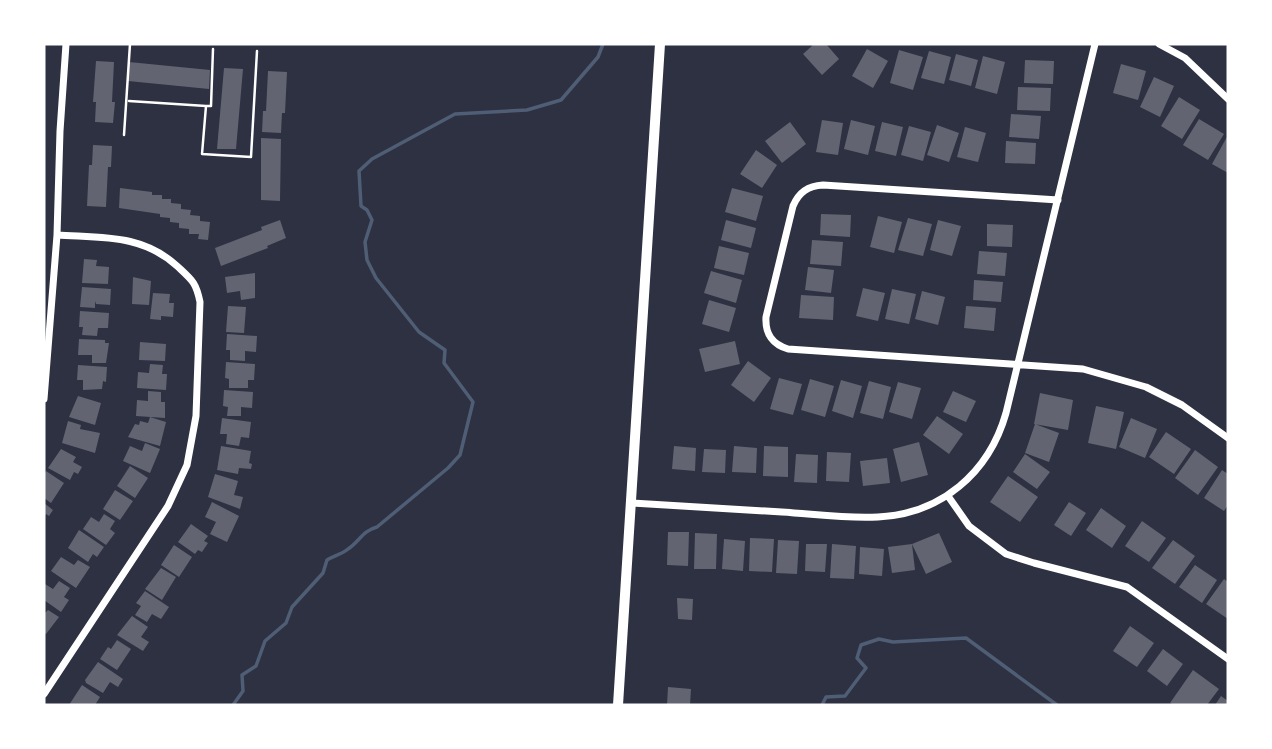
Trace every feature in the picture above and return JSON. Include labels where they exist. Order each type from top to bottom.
[{"type":"street","points":[[44,399],[48,316],[57,235],[66,44]]},
{"type":"street","points":[[618,705],[660,44]]},
{"type":"street","points":[[632,503],[877,517],[906,514],[948,496],[980,466],[995,442],[1006,413],[1096,44]]},
{"type":"street","points":[[1160,44],[1185,58],[1228,99]]},
{"type":"street","points":[[1058,200],[817,185],[806,190],[796,199],[779,261],[766,323],[772,340],[788,349],[1083,369],[1146,387],[1182,405],[1228,438]]},
{"type":"street","points":[[44,694],[168,506],[187,465],[196,416],[200,314],[196,284],[162,253],[123,239],[57,235]]},
{"type":"street","points":[[948,496],[969,526],[1006,554],[1127,587],[1228,659]]},
{"type":"path","points":[[124,135],[130,44]]},
{"type":"path","points":[[127,101],[211,106],[213,49]]},
{"type":"path","points":[[206,106],[202,154],[251,157],[257,51]]},
{"type":"building","points":[[814,44],[826,44],[839,59],[822,75],[803,54]]},
{"type":"building","points":[[867,49],[888,61],[873,88],[852,76]]},
{"type":"building","points":[[899,50],[923,57],[913,90],[890,83]]},
{"type":"building","points":[[929,51],[951,57],[944,84],[921,78]]},
{"type":"building","points":[[956,54],[978,60],[971,86],[949,80]]},
{"type":"building","points":[[983,56],[1005,62],[997,94],[975,88]]},
{"type":"building","points":[[1025,60],[1054,61],[1053,84],[1024,83]]},
{"type":"building","points":[[96,61],[114,62],[113,123],[95,122],[96,102],[93,102]]},
{"type":"building","points":[[129,62],[210,70],[209,89],[128,81]]},
{"type":"building","points":[[1121,64],[1146,71],[1138,100],[1113,93]]},
{"type":"building","points":[[224,68],[243,69],[236,149],[217,149]]},
{"type":"building","points":[[268,71],[287,72],[281,133],[262,132]]},
{"type":"building","points":[[1154,77],[1174,86],[1160,117],[1140,107]]},
{"type":"building","points":[[1018,87],[1051,88],[1050,111],[1017,110]]},
{"type":"building","points":[[1179,97],[1200,110],[1182,139],[1161,126]]},
{"type":"building","points":[[1011,114],[1041,116],[1039,139],[1009,137]]},
{"type":"building","points":[[1199,119],[1224,134],[1208,160],[1183,145]]},
{"type":"building","points":[[822,120],[843,123],[838,155],[816,152]]},
{"type":"building","points":[[851,120],[875,126],[868,155],[844,149]]},
{"type":"building","points":[[790,122],[806,144],[782,163],[765,141]]},
{"type":"building","points":[[882,122],[903,127],[896,156],[875,151]]},
{"type":"building","points":[[937,125],[959,133],[949,162],[927,155]]},
{"type":"building","points":[[909,126],[931,132],[923,161],[901,155]]},
{"type":"building","points":[[965,127],[986,133],[978,162],[957,157]]},
{"type":"building","points":[[1228,135],[1228,173],[1212,164]]},
{"type":"building","points":[[261,138],[281,139],[280,201],[261,200]]},
{"type":"building","points":[[1006,141],[1036,143],[1035,164],[1005,163]]},
{"type":"building","points":[[93,145],[112,146],[106,207],[87,206]]},
{"type":"building","points":[[756,150],[777,165],[762,188],[740,174]]},
{"type":"building","points":[[120,188],[152,192],[152,195],[162,195],[162,199],[171,199],[171,203],[181,204],[181,209],[191,210],[190,215],[200,216],[200,221],[210,222],[208,240],[198,239],[199,234],[189,234],[189,229],[179,228],[179,223],[170,222],[170,218],[160,217],[160,214],[119,208]]},
{"type":"building","points":[[732,188],[763,196],[756,221],[725,212]]},
{"type":"building","points":[[821,214],[851,215],[850,237],[820,235]]},
{"type":"building","points":[[878,216],[902,222],[894,253],[870,247]]},
{"type":"building","points":[[908,218],[932,224],[923,256],[898,250]]},
{"type":"building","points":[[280,220],[286,238],[221,266],[215,248]]},
{"type":"building","points":[[726,220],[756,228],[751,248],[721,240]]},
{"type":"building","points":[[938,220],[961,226],[952,256],[930,250]]},
{"type":"building","points":[[987,224],[1013,225],[1012,247],[987,246]]},
{"type":"building","points":[[812,240],[843,242],[841,266],[810,264]]},
{"type":"building","points":[[719,246],[749,253],[744,275],[714,268]]},
{"type":"building","points":[[979,251],[1007,253],[1005,276],[977,274]]},
{"type":"building","points":[[84,259],[97,260],[96,266],[109,267],[108,284],[82,283]]},
{"type":"building","points":[[808,267],[834,270],[831,293],[805,290]]},
{"type":"building","points":[[711,271],[742,280],[736,303],[704,293]]},
{"type":"building","points":[[255,273],[255,298],[241,300],[240,291],[227,293],[225,277]]},
{"type":"building","points":[[133,277],[151,281],[149,305],[132,304]]},
{"type":"building","points":[[974,280],[1003,282],[1001,302],[973,300]]},
{"type":"building","points":[[82,287],[111,289],[110,305],[96,304],[95,301],[95,308],[80,307]]},
{"type":"building","points":[[863,288],[885,293],[878,321],[856,316]]},
{"type":"building","points":[[892,289],[916,294],[909,324],[885,319]]},
{"type":"building","points":[[922,291],[945,297],[938,325],[915,319]]},
{"type":"building","points":[[153,293],[170,294],[169,303],[174,303],[173,317],[150,319]]},
{"type":"building","points":[[801,295],[834,297],[833,320],[799,318]]},
{"type":"building","points":[[709,300],[736,308],[729,332],[702,324]]},
{"type":"building","points":[[228,306],[246,307],[244,333],[226,332]]},
{"type":"building","points":[[966,306],[996,308],[994,331],[964,328]]},
{"type":"building","points":[[80,311],[109,313],[108,328],[98,328],[97,336],[82,335],[83,327],[79,327]]},
{"type":"building","points":[[227,334],[257,336],[256,352],[245,351],[245,361],[230,360],[230,350],[226,350]]},
{"type":"building","points":[[79,339],[105,340],[105,343],[109,343],[106,363],[92,363],[92,355],[78,355]]},
{"type":"building","points":[[735,341],[740,364],[705,372],[699,349]]},
{"type":"building","points":[[140,342],[166,344],[165,361],[139,360]]},
{"type":"building","points":[[748,361],[771,378],[754,402],[731,385]]},
{"type":"building","points":[[226,362],[255,364],[254,380],[248,380],[248,388],[229,388],[229,379],[225,378]]},
{"type":"building","points":[[150,364],[163,365],[162,374],[167,374],[166,390],[137,388],[138,372],[149,373]]},
{"type":"building","points":[[78,365],[107,367],[106,382],[103,381],[102,389],[83,390],[83,380],[77,380]]},
{"type":"building","points":[[779,378],[802,384],[793,415],[770,409]]},
{"type":"building","points":[[810,379],[834,386],[825,417],[801,410]]},
{"type":"building","points":[[841,380],[862,386],[853,418],[832,411]]},
{"type":"building","points":[[869,381],[891,387],[883,419],[860,413]]},
{"type":"building","points":[[898,382],[921,388],[912,419],[889,412]]},
{"type":"building","points":[[224,390],[253,392],[252,408],[241,407],[241,416],[227,416],[228,407],[223,406]]},
{"type":"building","points":[[148,391],[161,392],[161,402],[165,402],[165,418],[136,416],[137,400],[148,401]]},
{"type":"building","points":[[953,391],[976,401],[966,422],[943,412]]},
{"type":"building","points":[[1040,393],[1073,400],[1068,430],[1034,424]]},
{"type":"building","points":[[78,396],[101,403],[95,425],[69,417]]},
{"type":"building","points":[[1096,406],[1124,412],[1116,449],[1088,443]]},
{"type":"building","points":[[937,416],[963,434],[949,454],[923,435]]},
{"type":"building","points":[[150,417],[166,422],[160,446],[128,437],[135,424],[139,425],[140,421],[148,423]]},
{"type":"building","points":[[222,418],[251,422],[249,438],[241,437],[239,446],[226,444],[227,434],[220,434]]},
{"type":"building","points":[[1131,418],[1157,429],[1145,458],[1119,447]]},
{"type":"building","points":[[68,421],[81,425],[80,429],[100,433],[95,453],[62,443]]},
{"type":"building","points":[[1035,424],[1059,433],[1049,462],[1025,453]]},
{"type":"building","points":[[1166,432],[1191,449],[1174,474],[1149,457]]},
{"type":"building","points":[[919,442],[928,475],[901,482],[893,449]]},
{"type":"building","points":[[145,443],[160,449],[150,473],[123,461],[130,446],[142,451]]},
{"type":"building","points":[[221,446],[251,451],[251,469],[239,468],[238,474],[217,470]]},
{"type":"building","points":[[674,446],[696,448],[695,471],[672,469]]},
{"type":"building","points":[[734,446],[757,448],[756,473],[732,472]]},
{"type":"building","points":[[764,446],[788,447],[788,477],[763,476]]},
{"type":"building","points":[[61,449],[76,457],[73,462],[82,467],[78,474],[74,472],[70,480],[48,468]]},
{"type":"building","points":[[704,449],[726,450],[725,473],[702,472]]},
{"type":"building","points":[[1195,450],[1218,467],[1198,495],[1175,478]]},
{"type":"building","points":[[827,452],[851,453],[849,482],[826,481]]},
{"type":"building","points":[[796,454],[818,455],[817,483],[794,482]]},
{"type":"building","points":[[1025,454],[1050,472],[1037,489],[1013,472]]},
{"type":"building","points":[[887,458],[890,483],[863,486],[860,461]]},
{"type":"building","points":[[130,466],[148,478],[135,498],[117,486]]},
{"type":"building","points":[[1222,470],[1228,474],[1228,505],[1224,511],[1204,498]]},
{"type":"building","points":[[46,471],[64,483],[51,503],[44,498]]},
{"type":"building","points":[[215,474],[238,481],[234,495],[243,497],[240,509],[208,497]]},
{"type":"building","points":[[1008,476],[1038,497],[1020,522],[990,502]]},
{"type":"building","points":[[115,490],[133,501],[120,520],[103,509]]},
{"type":"building","points":[[212,502],[239,516],[227,542],[210,534],[216,522],[205,517]]},
{"type":"building","points":[[1069,502],[1086,513],[1071,536],[1054,525]]},
{"type":"building","points":[[44,503],[53,510],[44,518]]},
{"type":"building","points":[[1101,508],[1126,526],[1112,548],[1086,530]]},
{"type":"building","points":[[104,514],[115,521],[110,529],[115,533],[106,545],[83,529],[91,517],[99,522]]},
{"type":"building","points":[[1142,521],[1166,538],[1149,562],[1125,546]]},
{"type":"building","points":[[191,524],[208,536],[204,541],[208,543],[202,552],[198,550],[195,554],[178,542]]},
{"type":"building","points":[[79,530],[104,547],[97,557],[93,554],[88,562],[68,548]]},
{"type":"building","points":[[668,532],[689,532],[688,566],[667,565]]},
{"type":"building","points":[[695,533],[717,534],[716,569],[694,569]]},
{"type":"building","points":[[939,533],[952,562],[926,574],[912,544]]},
{"type":"building","points":[[750,538],[774,539],[772,572],[749,571]]},
{"type":"building","points":[[724,539],[745,541],[743,571],[722,569]]},
{"type":"building","points":[[778,540],[799,541],[797,574],[776,573]]},
{"type":"building","points":[[1173,540],[1195,556],[1175,584],[1152,568]]},
{"type":"building","points":[[806,544],[827,544],[825,572],[805,571]]},
{"type":"building","points":[[832,544],[856,546],[854,579],[830,578]]},
{"type":"building","points":[[912,544],[915,570],[892,573],[888,547]]},
{"type":"building","points":[[174,545],[192,557],[179,577],[161,565]]},
{"type":"building","points":[[860,547],[884,549],[882,576],[859,574]]},
{"type":"building","points":[[61,557],[74,565],[78,560],[90,567],[76,588],[51,571]]},
{"type":"building","points":[[1195,565],[1217,580],[1202,603],[1179,587]]},
{"type":"building","points":[[161,568],[176,577],[162,600],[145,589]]},
{"type":"building","points":[[1224,579],[1228,582],[1228,619],[1206,604]]},
{"type":"building","points":[[59,581],[70,588],[64,597],[69,600],[61,612],[44,600],[45,584],[53,589]]},
{"type":"building","points":[[145,591],[169,607],[161,619],[152,614],[147,622],[135,615],[141,606],[136,603]]},
{"type":"building","points":[[677,598],[693,599],[692,620],[678,619]]},
{"type":"building","points":[[48,610],[59,617],[46,634],[44,614]]},
{"type":"building","points":[[132,616],[148,627],[141,637],[149,642],[143,651],[117,635]]},
{"type":"building","points":[[1130,626],[1154,643],[1137,667],[1113,651]]},
{"type":"building","points":[[117,640],[131,649],[117,670],[100,659]]},
{"type":"building","points":[[1163,649],[1183,664],[1167,686],[1147,671]]},
{"type":"building","points":[[98,662],[123,679],[118,687],[110,682],[103,693],[86,683],[85,680]]},
{"type":"building","points":[[1193,670],[1219,689],[1207,705],[1170,703]]},
{"type":"building","points":[[82,685],[100,697],[95,705],[69,705]]},
{"type":"building","points":[[668,687],[691,689],[690,705],[667,705]]},
{"type":"building","points":[[1221,696],[1228,701],[1228,705],[1215,705]]},
{"type":"waterway","points":[[233,705],[243,691],[242,675],[256,666],[265,641],[286,623],[292,607],[323,573],[327,560],[346,551],[368,531],[377,527],[460,455],[473,402],[444,363],[445,350],[419,332],[376,278],[367,260],[365,242],[372,220],[367,210],[361,206],[359,171],[372,159],[455,114],[527,110],[561,100],[598,57],[603,44]]},
{"type":"waterway","points":[[822,705],[826,697],[845,696],[866,668],[857,658],[861,645],[879,639],[893,642],[966,638],[1057,705]]}]
